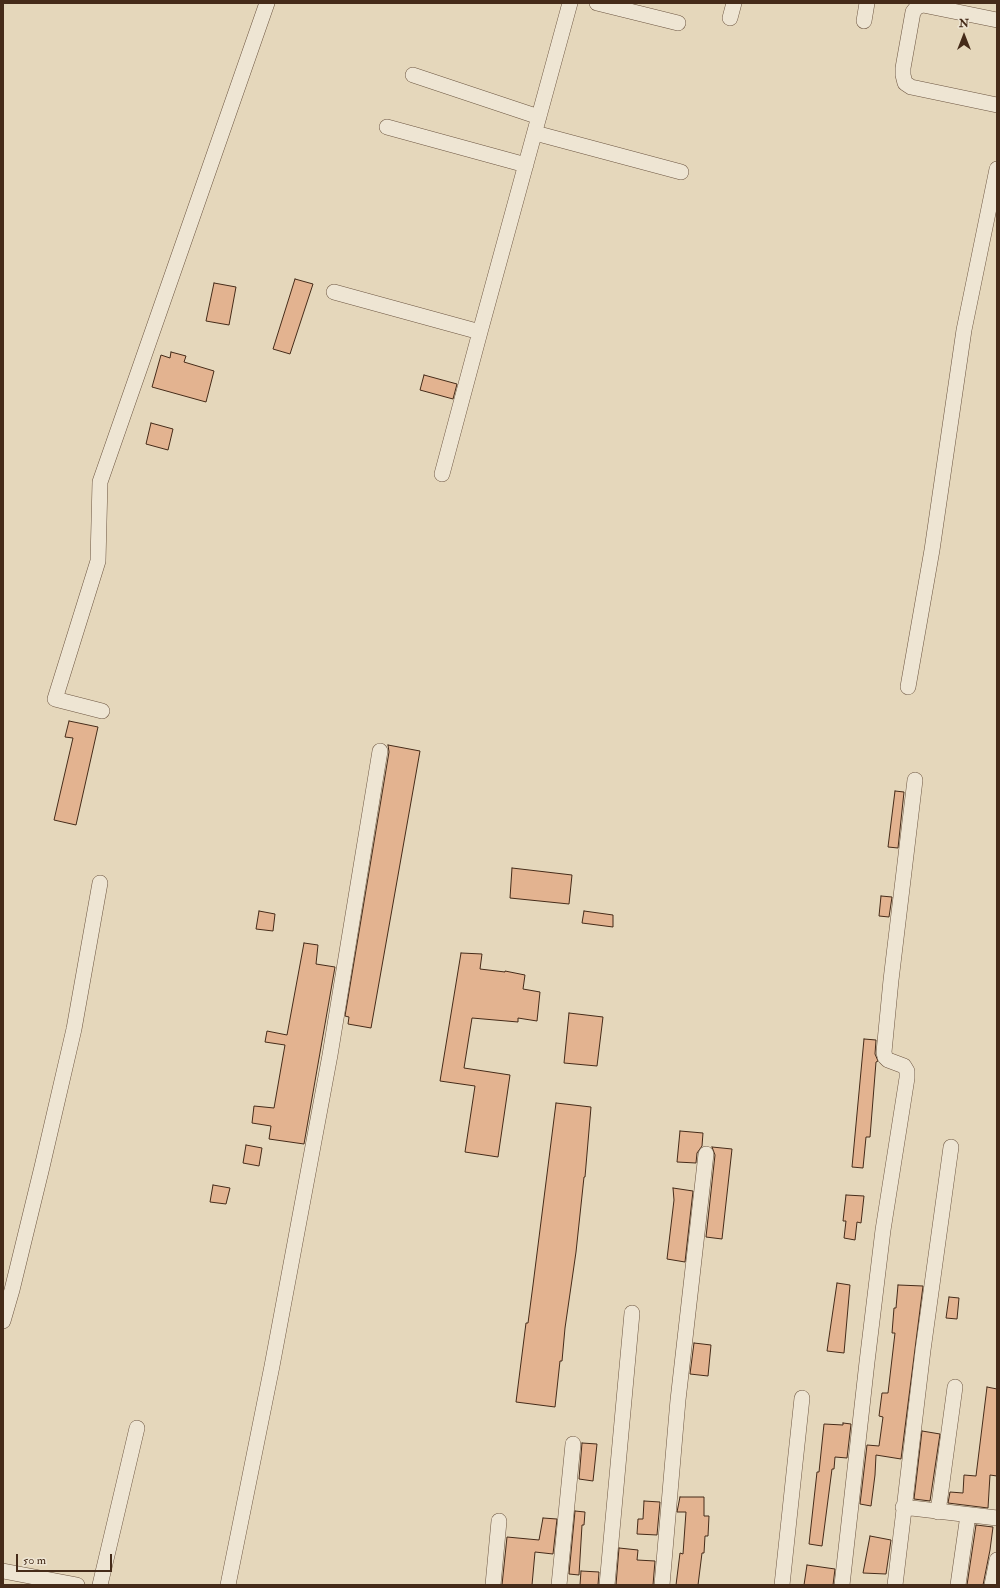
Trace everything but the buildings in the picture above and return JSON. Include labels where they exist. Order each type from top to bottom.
[{"type":"street","points":[[102,711],[55,699],[98,561],[100,482],[268,3]]},
{"type":"street","points":[[442,474],[570,3]]},
{"type":"street","points":[[597,3],[678,23]]},
{"type":"street","points":[[730,18],[734,3]]},
{"type":"street","points":[[864,21],[867,3]]},
{"type":"street","points":[[997,20],[923,5],[917,7],[913,12],[902,68],[902,75],[905,83],[911,87],[997,105]]},
{"type":"street","points":[[413,75],[539,117]]},
{"type":"street","points":[[387,127],[526,165]]},
{"type":"street","points":[[535,133],[681,172]]},
{"type":"street","points":[[908,686],[932,550],[964,330],[997,169]]},
{"type":"street","points":[[334,292],[480,332]]},
{"type":"street","points":[[228,1585],[273,1358],[328,1062],[380,751]]},
{"type":"street","points":[[842,1585],[883,1230],[907,1078],[907,1071],[904,1066],[888,1060],[885,1057],[884,1052],[915,780]]},
{"type":"street","points":[[3,1321],[42,1167],[74,1029],[100,883]]},
{"type":"street","points":[[895,1585],[903,1507],[951,1147]]},
{"type":"street","points":[[662,1585],[678,1400],[706,1154]]},
{"type":"street","points":[[607,1585],[632,1314]]},
{"type":"street","points":[[938,1512],[955,1387]]},
{"type":"street","points":[[782,1585],[802,1398]]},
{"type":"street","points":[[100,1585],[137,1428]]},
{"type":"street","points":[[559,1585],[573,1444]]},
{"type":"street","points":[[903,1507],[997,1518]]},
{"type":"street","points":[[958,1585],[968,1515]]},
{"type":"street","points":[[493,1585],[499,1521]]},
{"type":"street","points":[[992,1585],[997,1560]]},
{"type":"street","points":[[3,1571],[77,1585]]}]
